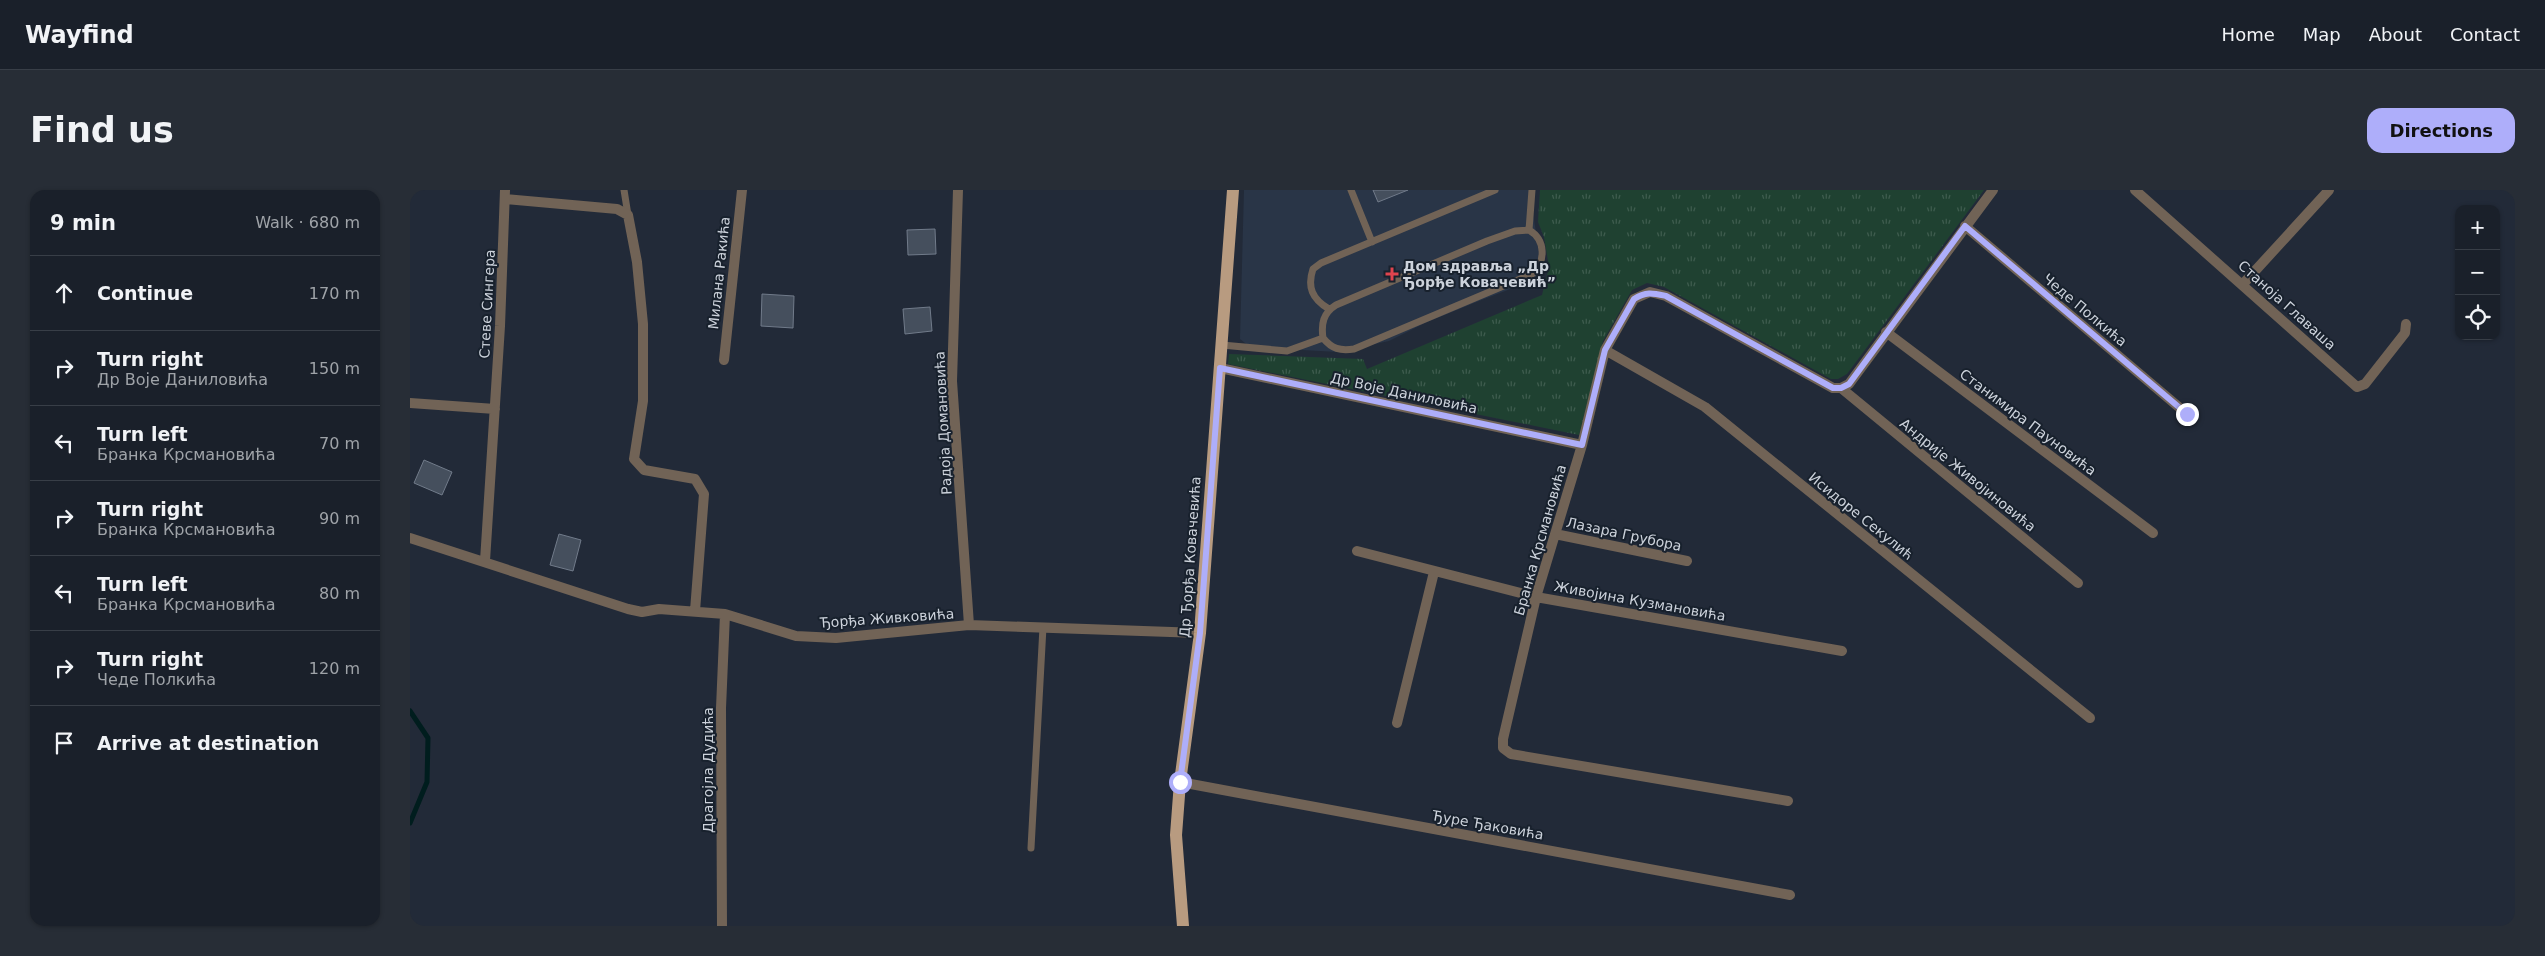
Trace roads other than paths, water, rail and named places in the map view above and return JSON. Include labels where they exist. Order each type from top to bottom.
[{"type":"main road","name":"Др Ђорђа Ковачевића","points":[[1183,926],[1176,835],[1180,782],[1200,633],[1233,190]]},
{"type":"street","name":"Милана Ракића","points":[[724,360],[742,190]]},
{"type":"street","name":"Радоја Домановића","points":[[958,190],[952,381],[969,625]]},
{"type":"street","points":[[1841,388],[1849,384],[1993,190]]},
{"type":"street","name":"Станоја Главаша","points":[[2135,190],[2357,387],[2365,384],[2406,333],[2406,324]]},
{"type":"street","points":[[2243,284],[2329,190]]},
{"type":"street","points":[[505,195],[617,209],[628,215],[637,262],[643,324],[643,401],[634,459],[644,470],[696,479],[704,494],[696,611]]},
{"type":"street","name":"Стеве Сингера","points":[[485,561],[495,410],[505,195]]},
{"type":"street","name":"Чеде Полкића","points":[[1965,226],[2187,414]]},
{"type":"street","name":"Бранка Крсмановића","points":[[1788,801],[1511,754],[1503,748],[1503,739],[1536,597],[1582,445],[1605,350],[1634,299],[1650,292],[1666,296],[1833,388],[1841,388]]},
{"type":"street","name":"Станимира Пауновића","points":[[1886,332],[2152,533]]},
{"type":"street","name":"Исидоре Секулић","points":[[1605,350],[1705,406],[2090,718]]},
{"type":"street","name":"Др Воје Даниловића","points":[[1220,368],[1582,445]]},
{"type":"street","name":"Андрије Живојиновића","points":[[1841,388],[2078,582]]},
{"type":"street","points":[[410,403],[495,410]]},
{"type":"street","name":"Лазара Грубора","points":[[1555,534],[1687,562]]},
{"type":"street","name":"Ђорђа Живковића","points":[[410,538],[628,609],[642,612],[659,609],[725,614],[796,636],[836,638],[969,625],[1200,633]]},
{"type":"street","name":"Живојина Кузмановића","points":[[1357,551],[1536,597],[1842,651]]},
{"type":"street","points":[[1397,723],[1434,572]]},
{"type":"street","name":"Драгојла Дудића","points":[[722,926],[721,708],[725,614]]},
{"type":"street","name":"Ђуре Ђаковића","points":[[1180,782],[1790,895]]},
{"type":"lane","points":[[624,190],[628,215]]},
{"type":"lane","points":[[1351,190],[1372,242]]},
{"type":"lane","points":[[1329,309],[1313,296],[1310,278],[1314,269],[1321,263],[1495,190]]},
{"type":"lane","points":[[1529,230],[1532,190]]},
{"type":"lane","points":[[1522,229],[1529,230],[1535,234],[1541,243],[1542,253],[1538,269],[1532,274],[1354,349],[1337,349],[1330,346],[1323,338],[1321,326],[1329,309],[1487,242],[1522,229]]},
{"type":"lane","points":[[1222,345],[1287,351],[1323,338]]},
{"type":"lane","points":[[1031,848],[1043,627]]},
{"type":"waterway","points":[[410,711],[428,738],[427,782],[410,823]]},
{"type":"place","name":"Дом здравља „Др Ђорђе Ковачевић”","points":[[1392,274]]}]
